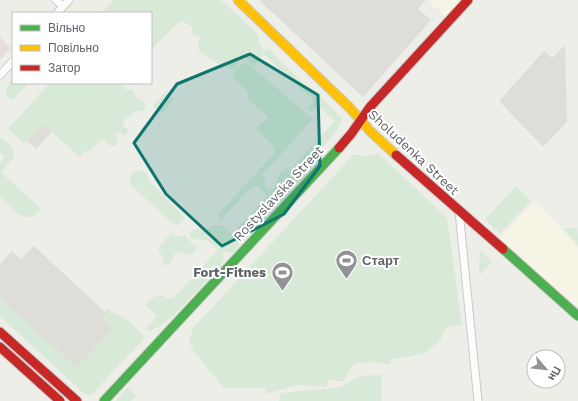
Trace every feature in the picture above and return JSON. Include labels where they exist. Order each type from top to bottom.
[{"type":"street","points":[[56,0],[63,6]]},
{"type":"street","points":[[58,12],[69,0]]},
{"type":"street","name":"Sholudenka Street","points":[[238,0],[350,108],[360,120],[396,155],[578,316]]},
{"type":"street","name":"Rostyslavska Street","points":[[104,401],[351,134],[370,106],[468,0]]},
{"type":"street","points":[[0,76],[12,62]]},
{"type":"street","points":[[459,211],[478,401]]},
{"type":"street","points":[[0,332],[77,401]]},
{"type":"street","points":[[0,347],[60,401]]},
{"type":"highlighted area","points":[[250,54],[318,95],[320,166],[284,214],[222,246],[166,194],[134,143],[177,84]]},
{"type":"shaded area","points":[[259,0],[425,0],[418,9],[431,20],[363,97]]},
{"type":"shaded area","points":[[427,0],[461,0],[446,17]]},
{"type":"shaded area","points":[[0,37],[11,48],[0,60]]},
{"type":"shaded area","points":[[565,45],[567,122],[543,147],[499,101],[544,51],[552,58]]},
{"type":"shaded area","points":[[43,124],[52,132],[36,149],[27,141]]},
{"type":"shaded area","points":[[535,200],[578,248],[578,313],[497,240]]},
{"type":"shaded area","points":[[34,246],[105,312],[108,309],[142,341],[89,395],[84,393],[0,316],[0,264],[12,251],[21,259]]},
{"type":"green space","points":[[114,0],[221,0],[257,34],[264,51],[268,48],[273,51],[275,56],[312,91],[317,93],[338,115],[342,117],[336,130],[330,138],[297,174],[296,181],[288,195],[279,202],[267,204],[270,211],[266,218],[251,230],[246,238],[232,253],[225,252],[222,255],[224,257],[221,266],[172,317],[150,331],[146,328],[157,316],[146,306],[149,301],[154,297],[161,295],[167,298],[173,298],[218,250],[208,241],[193,239],[190,236],[192,230],[222,225],[232,234],[267,196],[257,186],[252,186],[220,221],[218,214],[273,155],[275,148],[256,129],[268,117],[246,97],[249,94],[232,75],[245,61],[313,119],[261,176],[266,179],[265,188],[274,188],[281,173],[286,168],[289,171],[335,121],[321,108],[316,107],[312,112],[307,108],[314,100],[264,55],[252,66],[245,58],[239,60],[236,68],[232,69],[201,52],[198,43],[200,38],[196,34],[193,36],[192,27],[182,21],[177,24],[152,49],[152,12],[103,12]]},
{"type":"green space","points":[[12,78],[12,84],[28,84],[13,100],[7,96],[6,90]]},
{"type":"green space","points":[[49,84],[121,84],[125,89],[133,90],[135,96],[144,102],[146,106],[144,110],[135,112],[124,120],[123,125],[129,131],[124,136],[121,133],[115,133],[118,142],[116,146],[108,145],[106,141],[101,140],[90,151],[85,151],[80,157],[43,124],[24,144],[8,129]]},
{"type":"green space","points":[[166,91],[174,99],[161,114],[153,106]]},
{"type":"green space","points":[[0,137],[13,148],[14,157],[1,172],[41,209],[29,218],[17,214],[0,197],[0,162],[5,157],[0,152]]},
{"type":"green space","name":"Старт","points":[[378,153],[447,218],[462,325],[449,326],[446,328],[442,337],[436,344],[424,353],[409,357],[390,359],[391,363],[387,365],[371,362],[354,364],[343,381],[329,380],[326,387],[297,385],[266,394],[265,388],[224,388],[191,348],[193,346],[189,343],[193,328],[353,155],[367,156]]},
{"type":"green space","points":[[136,170],[147,173],[149,180],[185,218],[177,226],[167,219],[129,183],[132,174]]},
{"type":"green space","points":[[516,186],[531,201],[500,234],[485,219]]},
{"type":"green space","points":[[563,228],[577,228],[578,245]]},
{"type":"green space","points":[[171,233],[176,237],[185,235],[198,247],[192,255],[180,252],[175,254],[168,265],[164,265],[164,260],[158,249]]},
{"type":"green space","points":[[480,251],[492,262],[479,276]]},
{"type":"green space","points":[[0,298],[77,368],[113,328],[102,318],[108,309],[125,318],[145,337],[94,392],[89,395],[84,393],[0,316]]},
{"type":"green space","points":[[382,374],[381,401],[279,401],[281,393],[340,387],[358,377]]},
{"type":"green space","points":[[128,387],[136,395],[131,401],[116,401]]},
{"type":"traffic: fast","points":[[104,401],[339,148]]},
{"type":"traffic: fast","points":[[503,249],[578,316]]},
{"type":"traffic: slow","points":[[238,0],[350,108],[370,131],[396,155]]},
{"type":"traffic: jam","points":[[339,148],[370,107],[468,0]]},
{"type":"traffic: jam","points":[[396,155],[503,249]]},
{"type":"traffic: jam","points":[[0,332],[77,401]]},
{"type":"traffic: jam","points":[[0,347],[60,401]]},
{"type":"place","name":"Старт","points":[[347,280]]},
{"type":"place","name":"Fort-Fitnes","points":[[282,292]]}]
